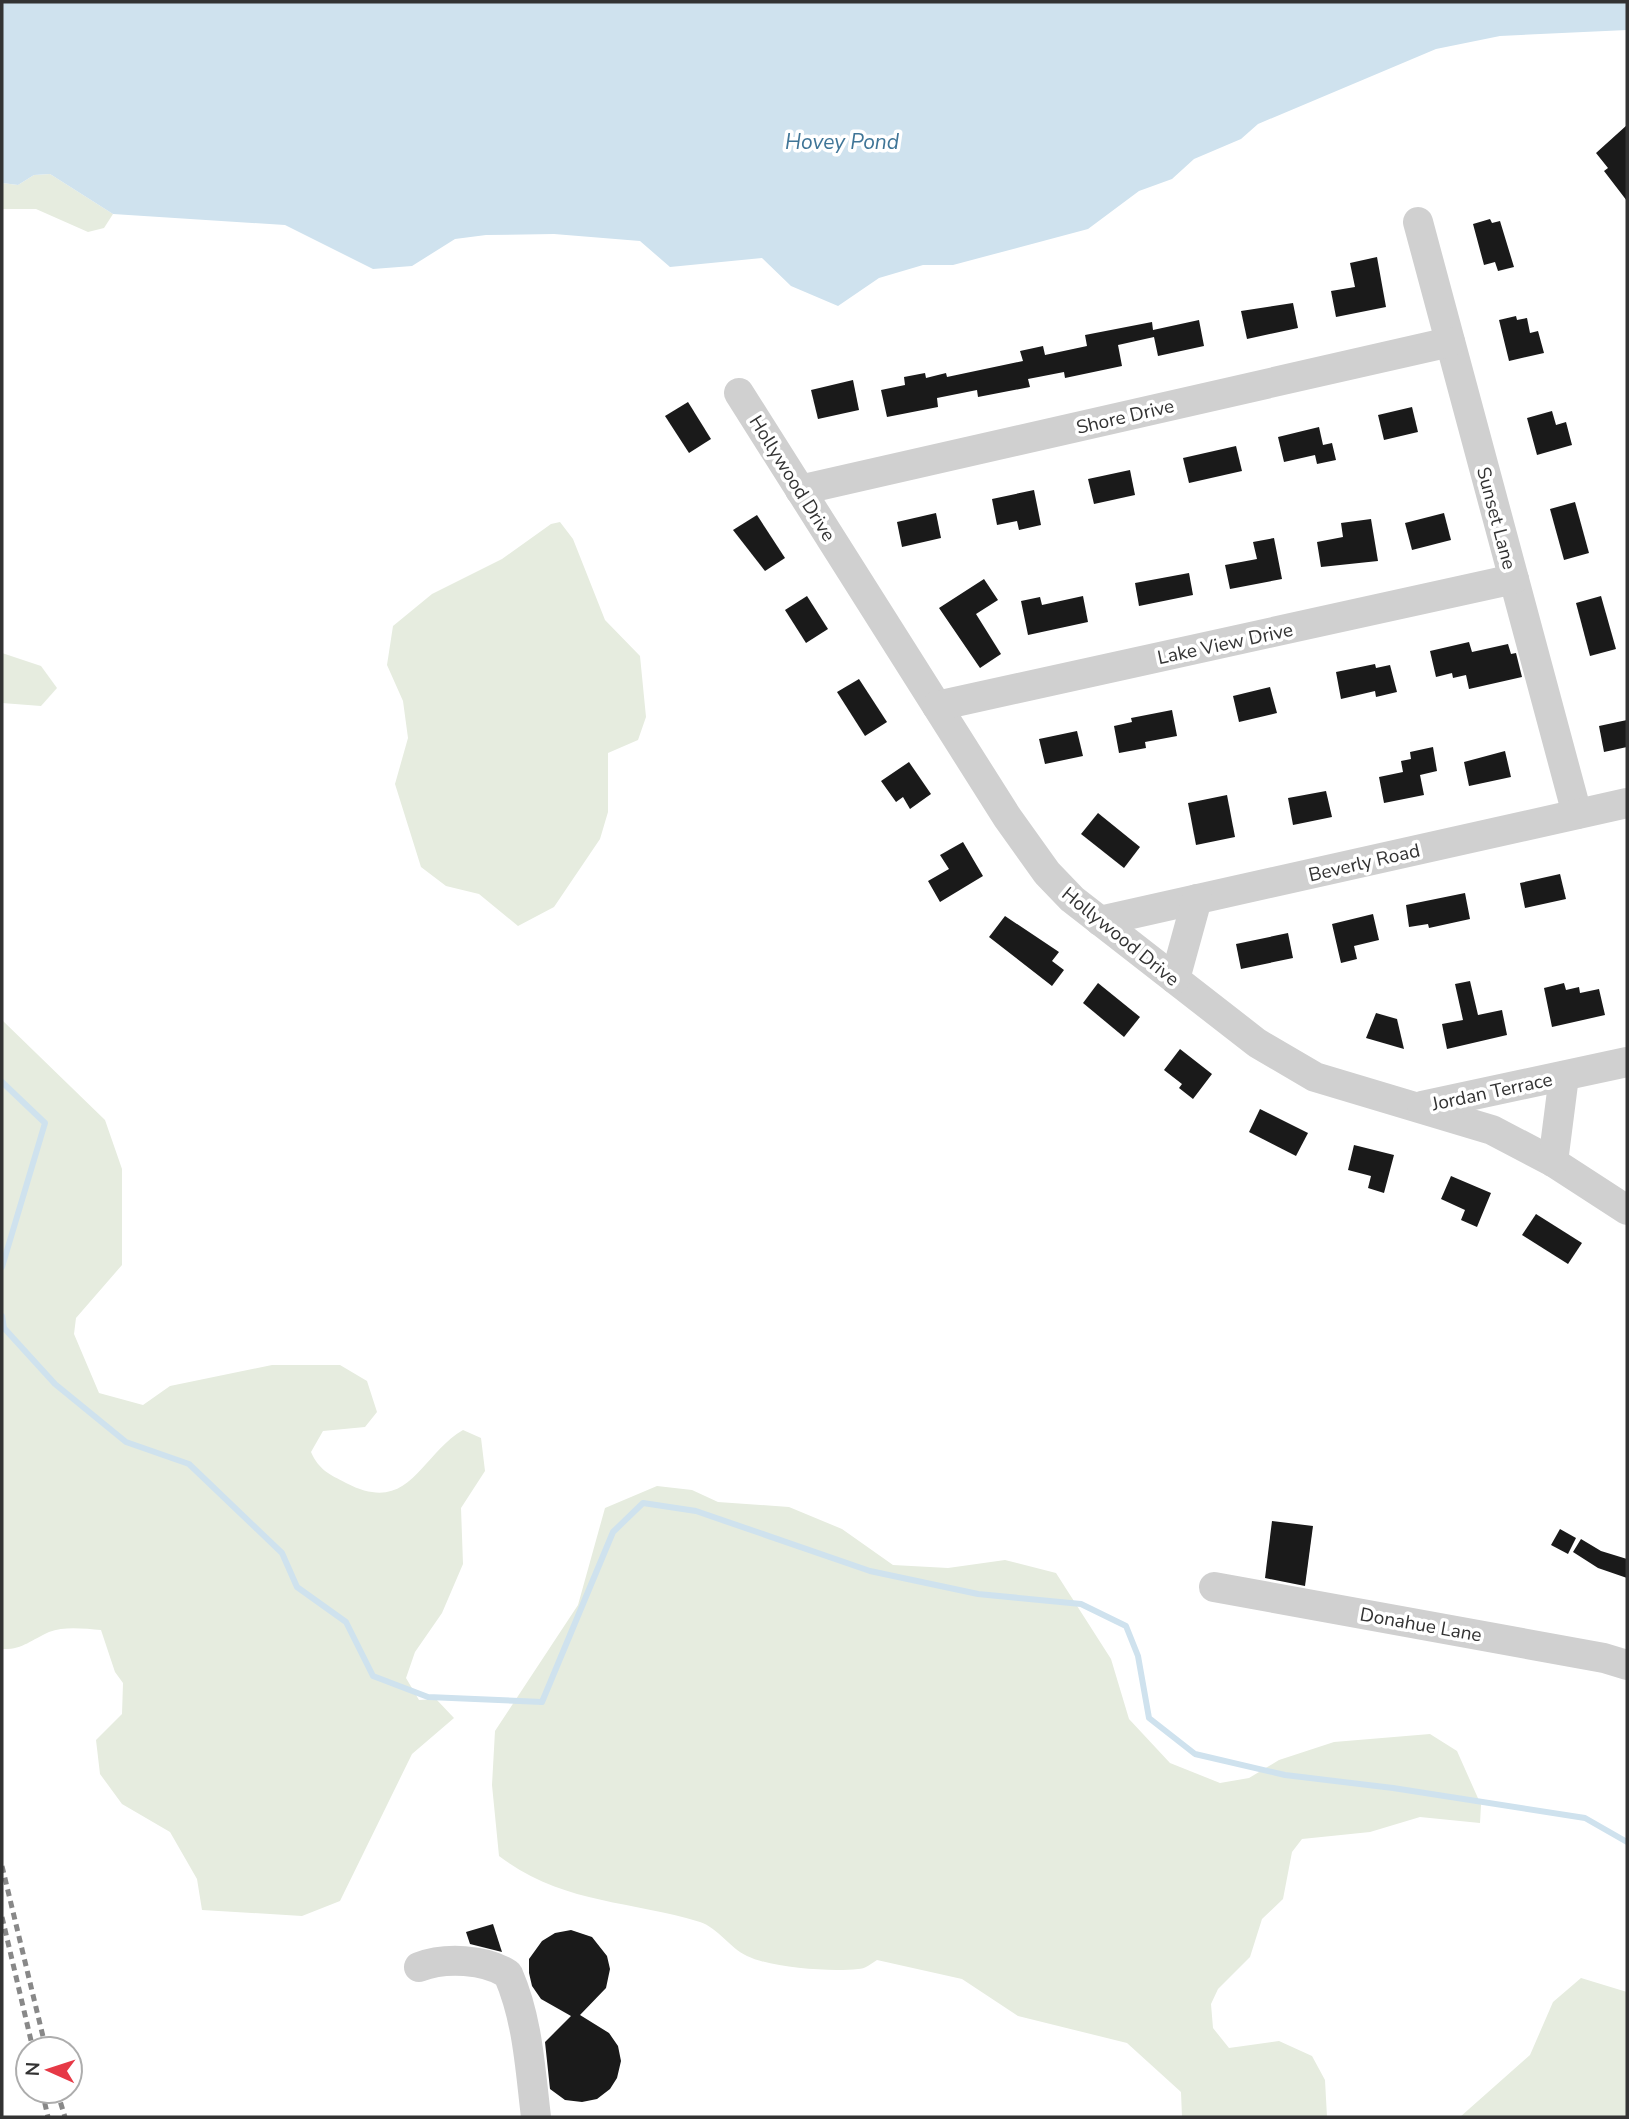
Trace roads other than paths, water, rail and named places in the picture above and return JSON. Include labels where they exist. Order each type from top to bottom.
[{"type":"street","name":"Sunset Lane","points":[[1418,222],[1577,814]]},
{"type":"street","name":"Shore Drive","points":[[800,490],[1450,342]]},
{"type":"street","name":"Hollywood Drive","points":[[739,393],[1037,861],[1058,886],[1257,1043],[1294,1067],[1336,1084],[1420,1106],[1492,1130],[1553,1162],[1627,1210]]},
{"type":"street","name":"Lake View Drive","points":[[937,706],[1514,579]]},
{"type":"street","name":"Beverly Road","points":[[1100,920],[1627,803]]},
{"type":"street","points":[[1175,979],[1197,899]]},
{"type":"street","name":"Jordan Terrace","points":[[1420,1106],[1627,1062]]},
{"type":"street","name":"Jordan Terrace","points":[[1553,1162],[1564,1076]]},
{"type":"street","name":"Donahue Lane","points":[[1214,1587],[1604,1658],[1627,1665]]},
{"type":"street","points":[[419,1967],[432,1962],[454,1962],[489,1965],[508,1974],[518,1997],[528,2041],[536,2117]]},
{"type":"water","name":"Hovey Pond","points":[[2,2],[1627,2],[1627,30],[1500,36],[1436,49],[1258,124],[1241,139],[1194,159],[1172,179],[1139,191],[1088,229],[953,265],[923,265],[879,278],[838,306],[791,286],[762,258],[670,267],[640,241],[554,234],[486,235],[455,239],[412,266],[373,269],[285,225],[113,214],[50,174],[34,175],[18,185],[2,183]]},
{"type":"waterway","points":[[2,1082],[45,1123],[2,1267]]},
{"type":"waterway","points":[[2,1316],[4,1328],[55,1384],[126,1442],[189,1464],[282,1553],[297,1587],[346,1622],[373,1676],[428,1697],[542,1702],[613,1532],[643,1503],[696,1511],[870,1571],[978,1594],[1081,1604],[1126,1626],[1138,1656],[1149,1718],[1195,1754],[1285,1775],[1393,1788],[1585,1818],[1627,1842]]},
{"type":"railway","points":[[2,1866],[43,2035]]},
{"type":"railway","points":[[2,1917],[30,2035]]},
{"type":"railway","points":[[45,2105],[48,2117]]},
{"type":"railway","points":[[61,2105],[65,2117]]}]
